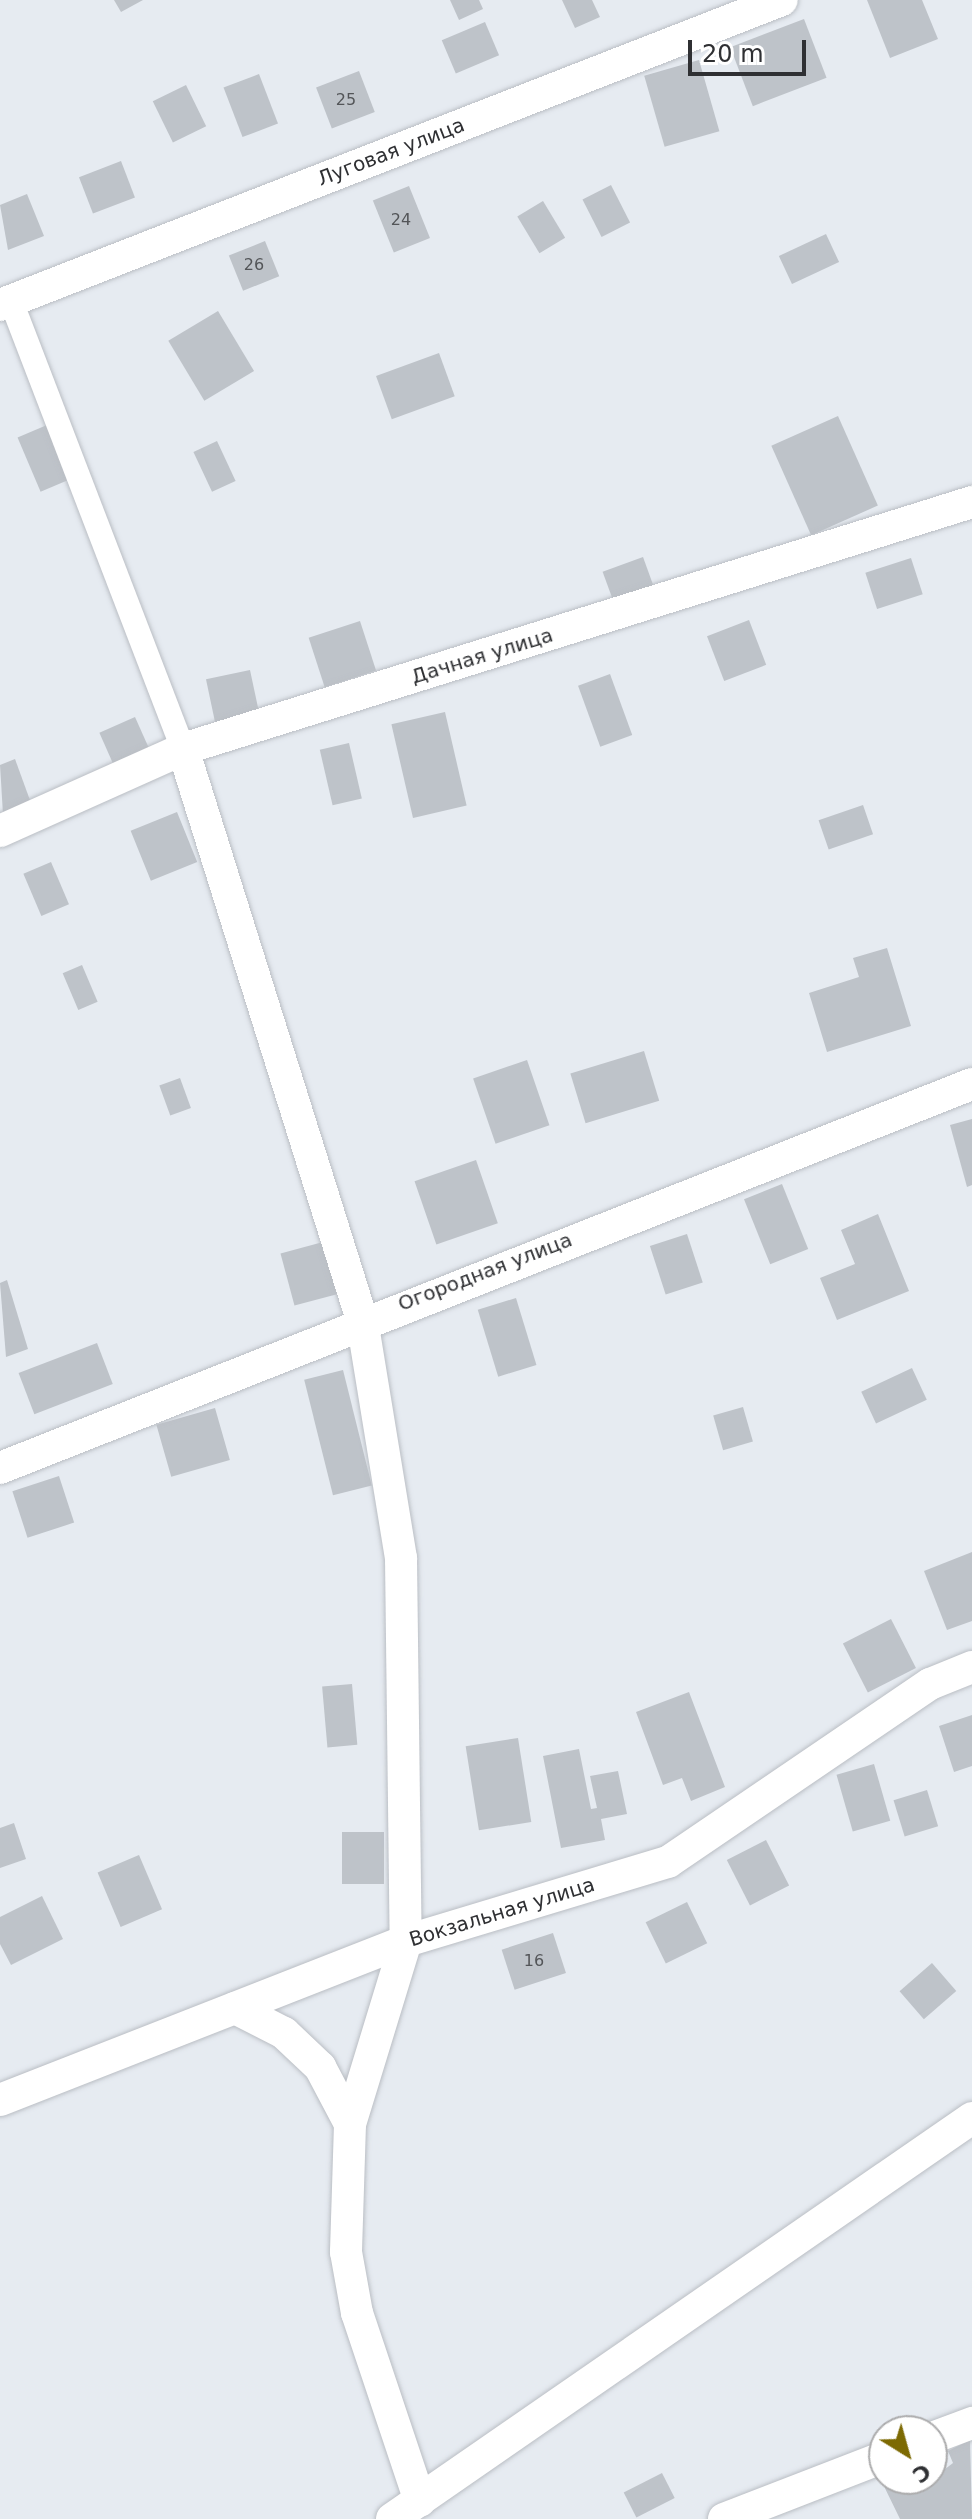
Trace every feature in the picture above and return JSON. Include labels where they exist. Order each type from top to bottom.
[{"type":"street","name":"Луговая улица","points":[[4,296],[782,0]]},
{"type":"street","points":[[4,296],[183,749],[362,1320],[401,1558],[406,1941],[350,2124],[346,2252],[357,2313],[420,2501]]},
{"type":"street","name":"Дачная улица","points":[[0,831],[183,749],[972,502]]},
{"type":"street","name":"Огородная улица","points":[[0,1468],[362,1320],[972,1084]]},
{"type":"street","name":"Вокзальная улица","points":[[0,2100],[406,1941],[668,1862],[930,1684],[972,1667]]},
{"type":"street","points":[[235,2008],[284,2033],[320,2067],[350,2124]]},
{"type":"street","points":[[392,2519],[972,2118]]},
{"type":"street","points":[[948,2432],[972,2423]]},
{"type":"street","points":[[724,2519],[868,2463]]},
{"type":"building","points":[[114,0],[143,0],[121,12]]},
{"type":"building","points":[[450,0],[479,0],[483,9],[459,20]]},
{"type":"building","points":[[562,0],[592,0],[600,17],[575,28]]},
{"type":"building","points":[[867,0],[922,0],[938,39],[890,58]]},
{"type":"building","points":[[804,19],[827,78],[753,106],[730,47]]},
{"type":"building","points":[[485,22],[499,55],[456,74],[442,40]]},
{"type":"building","points":[[699,60],[719,131],[665,147],[644,76]]},
{"type":"building","points":[[359,71],[375,112],[332,129],[316,87]]},
{"type":"building","points":[[259,74],[278,123],[243,137],[224,88]]},
{"type":"building","points":[[186,85],[206,126],[173,143],[153,101]]},
{"type":"building","points":[[121,161],[135,197],[93,214],[79,177]]},
{"type":"building","points":[[611,185],[630,222],[602,237],[582,200]]},
{"type":"building","points":[[409,186],[430,238],[394,253],[373,201]]},
{"type":"building","points":[[27,194],[44,236],[8,250],[0,205]]},
{"type":"building","points":[[543,201],[565,238],[539,253],[517,216]]},
{"type":"building","points":[[826,234],[839,262],[792,284],[779,256]]},
{"type":"building","points":[[265,241],[279,276],[243,291],[229,256]]},
{"type":"building","points":[[218,311],[254,371],[204,401],[168,341]]},
{"type":"building","points":[[439,353],[455,396],[392,419],[376,376]]},
{"type":"building","points":[[838,416],[878,506],[811,535],[771,446]]},
{"type":"building","points":[[47,425],[70,479],[41,492],[18,438]]},
{"type":"building","points":[[217,441],[236,481],[212,492],[193,452]]},
{"type":"building","points":[[643,557],[655,590],[615,605],[603,572]]},
{"type":"building","points":[[911,558],[923,594],[877,609],[865,573]]},
{"type":"building","points":[[749,620],[766,665],[724,681],[707,636]]},
{"type":"building","points":[[360,621],[376,670],[325,687],[309,638]]},
{"type":"building","points":[[250,670],[259,713],[215,722],[206,679]]},
{"type":"building","points":[[610,674],[632,735],[600,747],[578,686]]},
{"type":"building","points":[[445,712],[467,806],[413,818],[391,724]]},
{"type":"building","points":[[135,717],[149,748],[113,764],[99,733]]},
{"type":"building","points":[[349,743],[362,799],[333,805],[320,750]]},
{"type":"building","points":[[15,759],[31,803],[3,814],[0,765]]},
{"type":"building","points":[[863,805],[873,834],[829,850],[819,820]]},
{"type":"building","points":[[177,812],[197,862],[151,881],[131,831]]},
{"type":"building","points":[[51,862],[69,904],[41,916],[23,874]]},
{"type":"building","points":[[887,948],[911,1026],[827,1052],[809,993],[859,977],[853,958]]},
{"type":"building","points":[[82,965],[98,1002],[78,1010],[63,973]]},
{"type":"building","points":[[644,1051],[659,1101],[586,1123],[570,1074]]},
{"type":"building","points":[[527,1060],[549,1125],[496,1144],[473,1079]]},
{"type":"building","points":[[180,1078],[191,1108],[170,1116],[159,1086]]},
{"type":"building","points":[[972,1119],[972,1185],[967,1187],[950,1125]]},
{"type":"building","points":[[476,1160],[498,1223],[436,1245],[415,1181]]},
{"type":"building","points":[[782,1184],[808,1249],[770,1264],[744,1199]]},
{"type":"building","points":[[878,1214],[909,1291],[837,1320],[820,1278],[855,1264],[841,1230]]},
{"type":"building","points":[[687,1234],[703,1283],[666,1295],[650,1246]]},
{"type":"building","points":[[323,1242],[337,1294],[294,1306],[280,1253]]},
{"type":"building","points":[[7,1280],[28,1349],[6,1357],[0,1283]]},
{"type":"building","points":[[516,1298],[536,1365],[498,1377],[478,1310]]},
{"type":"building","points":[[97,1343],[113,1384],[34,1414],[19,1373]]},
{"type":"building","points":[[912,1368],[927,1400],[876,1423],[861,1392]]},
{"type":"building","points":[[343,1370],[372,1485],[333,1495],[304,1380]]},
{"type":"building","points":[[743,1407],[753,1442],[723,1450],[713,1416]]},
{"type":"building","points":[[215,1408],[230,1460],[171,1477],[156,1425]]},
{"type":"building","points":[[59,1476],[74,1523],[28,1538],[12,1491]]},
{"type":"building","points":[[972,1552],[972,1621],[947,1630],[924,1571]]},
{"type":"building","points":[[891,1619],[916,1668],[868,1693],[843,1644]]},
{"type":"building","points":[[352,1684],[357,1745],[327,1747],[322,1687]]},
{"type":"building","points":[[689,1692],[725,1787],[691,1801],[682,1778],[663,1785],[636,1712]]},
{"type":"building","points":[[972,1715],[972,1766],[954,1772],[939,1726]]},
{"type":"building","points":[[518,1738],[531,1822],[479,1830],[466,1746]]},
{"type":"building","points":[[579,1749],[591,1809],[597,1808],[590,1776],[618,1771],[627,1814],[601,1819],[605,1840],[561,1848],[543,1756]]},
{"type":"building","points":[[874,1764],[890,1821],[853,1831],[837,1775]]},
{"type":"building","points":[[927,1790],[938,1826],[905,1837],[894,1800]]},
{"type":"building","points":[[14,1823],[26,1859],[0,1868],[0,1828]]},
{"type":"building","points":[[342,1832],[384,1832],[384,1884],[342,1884]]},
{"type":"building","points":[[766,1840],[789,1885],[750,1905],[727,1860]]},
{"type":"building","points":[[139,1855],[162,1909],[121,1927],[98,1873]]},
{"type":"building","points":[[42,1896],[63,1939],[11,1965],[0,1944],[0,1917]]},
{"type":"building","points":[[687,1902],[707,1943],[666,1964],[646,1922]]},
{"type":"building","points":[[553,1933],[566,1973],[515,1990],[502,1950]]},
{"type":"building","points":[[932,1963],[956,1991],[924,2019],[900,1991]]},
{"type":"building","points":[[970,2440],[972,2519],[900,2519],[888,2495],[948,2495],[948,2467],[953,2463],[948,2451]]},
{"type":"building","points":[[662,2473],[675,2498],[636,2517],[624,2493]]}]
